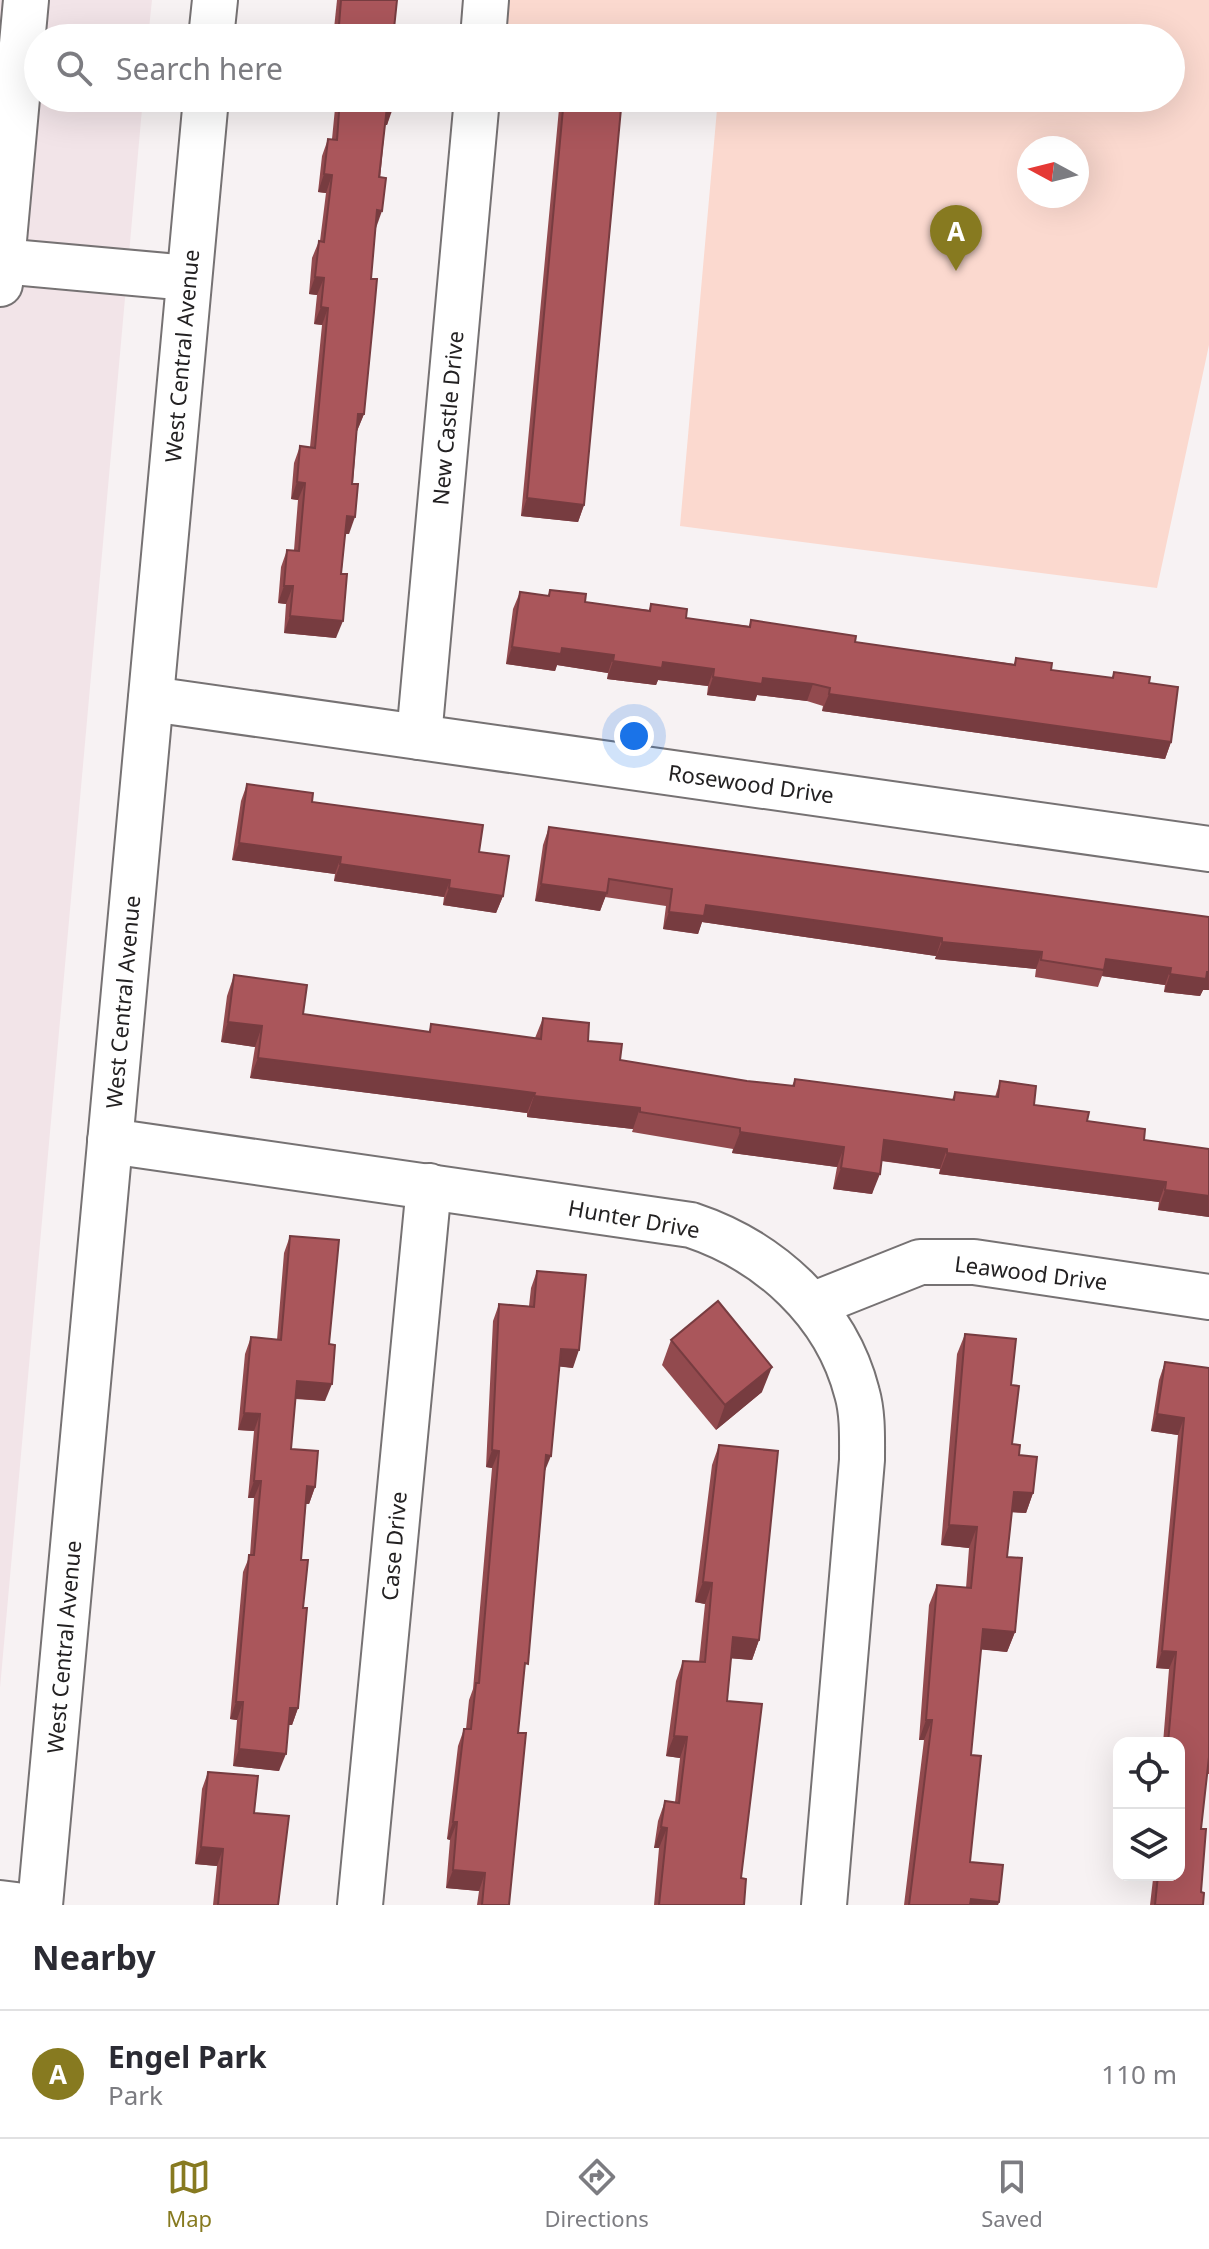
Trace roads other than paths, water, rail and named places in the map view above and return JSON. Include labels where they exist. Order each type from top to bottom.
[{"type":"street","points":[[212,24],[215,0]]},
{"type":"street","points":[[484,24],[486,0]]},
{"type":"street","points":[[17,15],[1,269],[189,278]]},
{"type":"street","name":"West Central Avenue","points":[[40,1905],[205,112]]},
{"type":"street","name":"New Castle Drive","points":[[419,737],[476,112]]},
{"type":"street","name":"Rosewood Drive","points":[[151,699],[1209,849]]},
{"type":"street","name":"Hunter Drive","points":[[110,1141],[691,1225],[762,1258],[812,1305],[831,1333],[857,1392],[862,1425],[861,1476],[824,1905]]},
{"type":"street","name":"Case Drive","points":[[360,1905],[429,1186]]},
{"type":"street","name":"Leawood Drive","points":[[812,1305],[920,1262],[974,1262],[1209,1297]]},
{"type":"street","points":[[0,1903],[16,1905]]},
{"type":"place","name":"Engel Park","points":[[956,271]]}]
